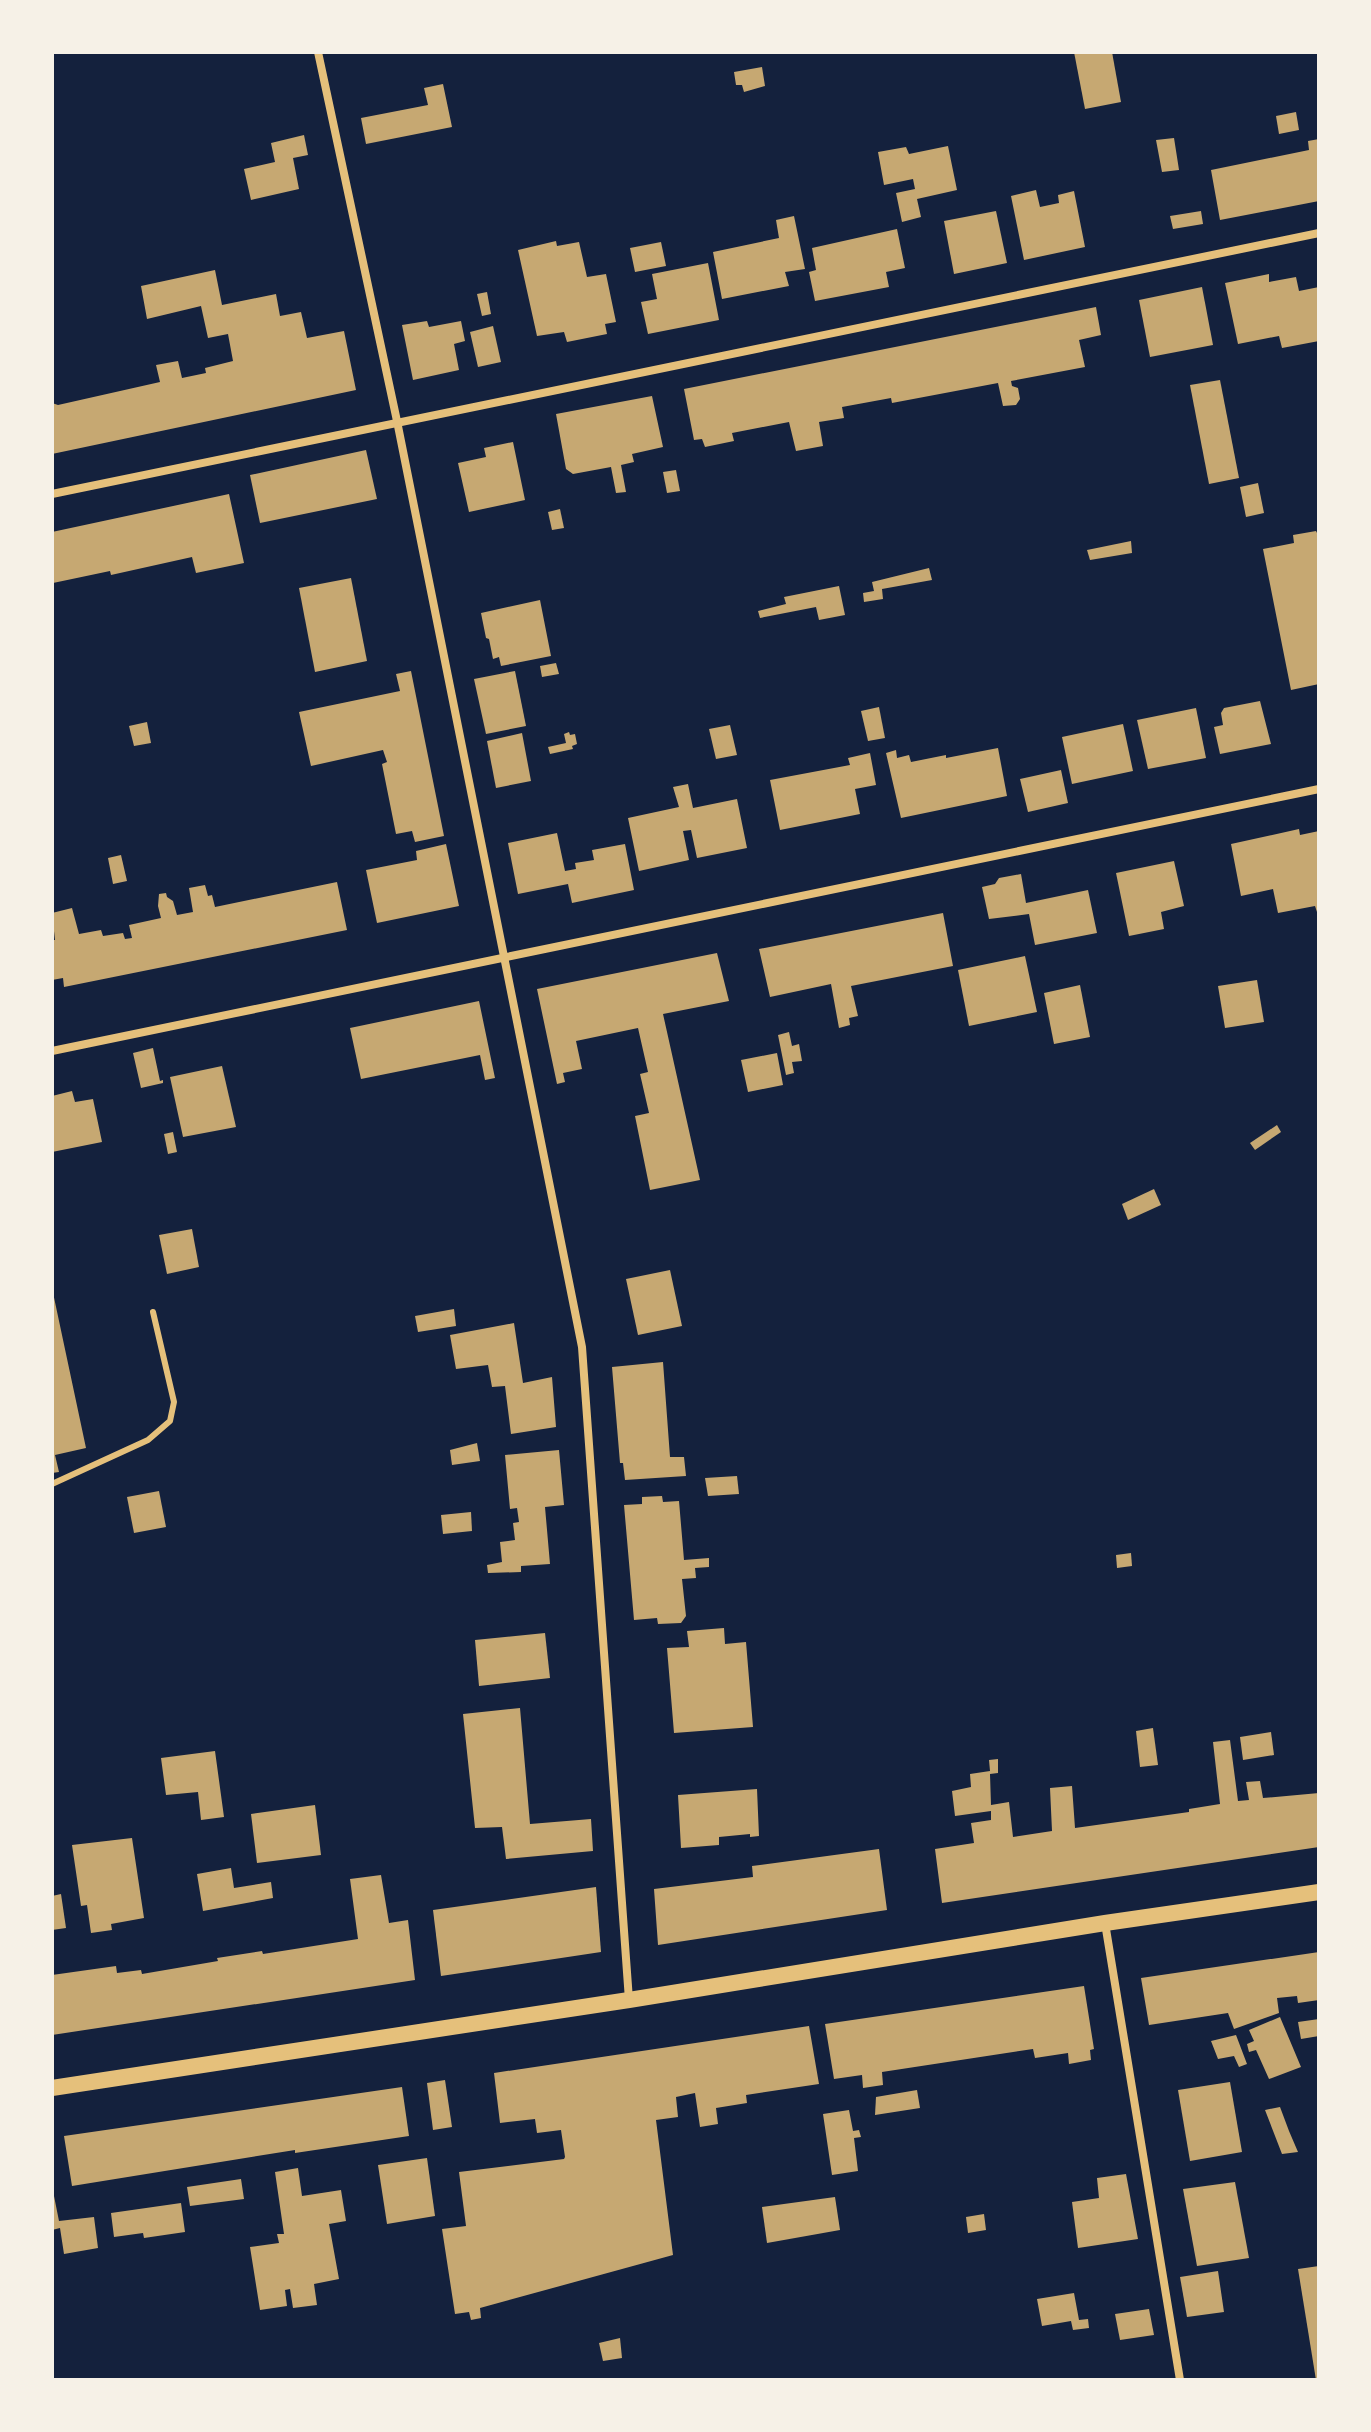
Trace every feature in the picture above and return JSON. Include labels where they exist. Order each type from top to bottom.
[{"type":"main road","points":[[52,2088],[1319,1892]]},
{"type":"street","points":[[318,52],[397,421],[582,1347],[629,2000]]},
{"type":"street","points":[[52,494],[1319,233]]},
{"type":"street","points":[[52,1051],[1319,789]]},
{"type":"street","points":[[1105,1923],[1180,2380]]},
{"type":"lane","points":[[52,1484],[148,1440],[170,1421],[174,1402],[153,1312]]},
{"type":"building","points":[[1074,52],[1112,52],[1121,102],[1085,109]]},
{"type":"building","points":[[762,67],[765,86],[744,92],[742,85],[736,85],[734,72]]},
{"type":"building","points":[[443,84],[452,127],[366,144],[361,118],[428,105],[424,88]]},
{"type":"building","points":[[1296,112],[1299,130],[1279,134],[1276,116]]},
{"type":"building","points":[[304,135],[308,155],[293,158],[299,189],[251,200],[244,169],[275,162],[271,143]]},
{"type":"building","points":[[1174,138],[1179,170],[1162,172],[1156,140]]},
{"type":"building","points":[[1319,139],[1319,201],[1220,220],[1211,170],[1309,150],[1308,141]]},
{"type":"building","points":[[948,146],[957,190],[917,199],[921,217],[902,222],[896,193],[915,189],[913,179],[884,185],[878,152],[906,147],[909,154]]},
{"type":"building","points":[[1036,190],[1040,207],[1059,203],[1058,195],[1074,191],[1085,247],[1024,260],[1011,196]]},
{"type":"building","points":[[996,211],[1007,263],[954,274],[944,221]]},
{"type":"building","points":[[1201,211],[1203,224],[1173,229],[1170,216]]},
{"type":"building","points":[[794,216],[805,269],[785,272],[789,286],[722,299],[713,252],[779,238],[776,220]]},
{"type":"building","points":[[897,229],[905,268],[886,272],[889,287],[815,301],[809,272],[816,270],[812,248]]},
{"type":"building","points":[[556,241],[557,246],[579,242],[587,277],[606,274],[616,322],[605,324],[607,334],[567,342],[564,332],[537,336],[518,250]]},
{"type":"building","points":[[661,242],[666,266],[635,272],[630,248]]},
{"type":"building","points":[[708,263],[719,320],[648,334],[641,302],[657,299],[652,274]]},
{"type":"building","points":[[215,270],[222,305],[276,294],[280,316],[301,312],[307,338],[344,331],[356,390],[52,454],[52,403],[58,405],[160,382],[156,365],[178,361],[182,378],[206,373],[205,368],[233,361],[228,334],[208,338],[201,306],[147,319],[141,286]]},
{"type":"building","points":[[1269,274],[1269,282],[1296,277],[1299,291],[1319,287],[1319,341],[1282,348],[1279,336],[1238,344],[1225,283]]},
{"type":"building","points":[[1202,287],[1213,345],[1150,357],[1139,300]]},
{"type":"building","points":[[487,292],[491,314],[482,316],[477,294]]},
{"type":"building","points":[[1096,307],[1101,335],[1079,340],[1085,367],[1011,381],[1012,386],[1018,388],[1020,399],[1016,405],[1003,406],[998,383],[892,403],[891,398],[842,407],[844,418],[819,422],[823,446],[796,451],[789,422],[732,433],[734,441],[705,447],[702,439],[694,440],[684,389]]},
{"type":"building","points":[[427,321],[429,327],[461,321],[465,341],[454,344],[459,370],[413,380],[402,325]]},
{"type":"building","points":[[493,326],[501,362],[478,367],[470,332]]},
{"type":"building","points":[[1220,380],[1239,478],[1209,484],[1190,385]]},
{"type":"building","points":[[652,396],[663,447],[632,454],[634,462],[621,465],[626,492],[616,493],[611,467],[573,474],[566,469],[556,414]]},
{"type":"building","points":[[513,442],[525,500],[469,512],[458,463],[486,457],[484,448]]},
{"type":"building","points":[[366,450],[377,499],[260,523],[250,475]]},
{"type":"building","points":[[676,470],[680,491],[667,493],[663,472]]},
{"type":"building","points":[[1258,483],[1264,513],[1246,517],[1240,487]]},
{"type":"building","points":[[229,494],[244,563],[196,573],[192,557],[111,575],[110,571],[53,583],[52,532]]},
{"type":"building","points":[[560,509],[564,528],[552,530],[548,512]]},
{"type":"building","points":[[1316,531],[1319,537],[1319,684],[1291,690],[1263,549],[1294,543],[1293,535]]},
{"type":"building","points":[[1131,541],[1132,553],[1090,560],[1087,550]]},
{"type":"building","points":[[929,568],[932,580],[882,589],[883,599],[864,602],[863,593],[874,591],[872,582]]},
{"type":"building","points":[[351,578],[367,661],[315,672],[299,588]]},
{"type":"building","points":[[839,586],[845,615],[819,620],[816,607],[760,618],[758,611],[786,604],[784,597]]},
{"type":"building","points":[[540,600],[551,656],[501,666],[499,657],[493,659],[481,613]]},
{"type":"building","points":[[556,663],[559,674],[542,677],[540,666]]},
{"type":"building","points":[[411,671],[444,836],[415,842],[412,831],[396,834],[382,764],[387,762],[383,750],[311,766],[299,712],[400,691],[396,674]]},
{"type":"building","points":[[515,671],[526,726],[486,734],[474,679]]},
{"type":"building","points":[[1260,701],[1271,744],[1220,754],[1214,727],[1223,725],[1221,713],[1224,708]]},
{"type":"building","points":[[879,707],[885,738],[868,741],[861,711]]},
{"type":"building","points":[[1196,708],[1206,758],[1148,769],[1137,720]]},
{"type":"building","points":[[147,722],[151,743],[134,746],[129,726]]},
{"type":"building","points":[[1123,724],[1133,771],[1072,784],[1062,737]]},
{"type":"building","points":[[730,725],[737,755],[716,759],[709,729]]},
{"type":"building","points":[[569,732],[570,735],[575,734],[577,744],[572,746],[573,749],[550,754],[548,747],[566,743],[564,734]]},
{"type":"building","points":[[522,733],[531,781],[496,788],[487,741]]},
{"type":"building","points":[[998,748],[1007,796],[901,818],[886,753],[896,750],[897,758],[909,755],[911,762]]},
{"type":"building","points":[[870,753],[876,785],[855,789],[860,814],[780,830],[770,780],[850,765],[848,758]]},
{"type":"building","points":[[1061,770],[1068,803],[1028,812],[1020,779]]},
{"type":"building","points":[[688,784],[693,808],[737,799],[747,848],[697,858],[691,830],[683,831],[689,860],[639,871],[628,818],[679,807],[673,787]]},
{"type":"building","points":[[1299,829],[1300,835],[1319,831],[1319,918],[1315,906],[1278,913],[1273,889],[1241,896],[1231,844]]},
{"type":"building","points":[[557,833],[565,871],[576,869],[575,863],[594,860],[592,850],[625,844],[634,890],[572,903],[568,884],[518,894],[508,843]]},
{"type":"building","points":[[446,844],[459,906],[377,923],[366,870],[417,860],[416,851]]},
{"type":"building","points":[[121,855],[127,881],[113,884],[108,858]]},
{"type":"building","points":[[1174,861],[1184,906],[1161,912],[1164,929],[1129,936],[1116,873]]},
{"type":"building","points":[[1021,874],[1026,903],[1088,890],[1097,933],[1035,945],[1029,914],[989,919],[982,887],[995,884],[999,878]]},
{"type":"building","points":[[337,882],[347,930],[64,987],[63,978],[52,980],[52,940],[55,940],[52,913],[72,908],[79,934],[101,930],[103,936],[123,933],[125,939],[132,938],[129,925],[161,918],[159,894],[166,893],[173,901],[177,915],[193,912],[189,888],[205,885],[215,907]]},
{"type":"building","points":[[943,913],[953,966],[851,986],[858,1016],[849,1018],[850,1025],[839,1028],[831,984],[770,997],[759,949]]},
{"type":"building","points":[[717,953],[729,1001],[663,1014],[700,1180],[650,1190],[635,1116],[649,1113],[640,1074],[648,1072],[638,1028],[576,1041],[582,1069],[563,1073],[565,1082],[557,1084],[537,989]]},
{"type":"building","points":[[1025,956],[1037,1012],[969,1026],[958,970]]},
{"type":"building","points":[[1257,980],[1264,1022],[1225,1028],[1218,986]]},
{"type":"building","points":[[1080,985],[1090,1037],[1054,1044],[1044,993]]},
{"type":"building","points":[[479,1001],[495,1078],[485,1080],[480,1055],[361,1079],[350,1028]]},
{"type":"building","points":[[789,1032],[792,1046],[799,1044],[802,1061],[792,1062],[794,1073],[786,1075],[778,1035]]},
{"type":"building","points":[[153,1048],[163,1083],[141,1088],[133,1053]]},
{"type":"building","points":[[777,1053],[783,1085],[748,1092],[741,1060]]},
{"type":"building","points":[[222,1066],[236,1127],[183,1137],[170,1077]]},
{"type":"building","points":[[72,1091],[75,1102],[93,1099],[102,1142],[52,1152],[52,1096]]},
{"type":"building","points":[[1277,1125],[1281,1132],[1255,1150],[1250,1143]]},
{"type":"building","points":[[173,1132],[177,1152],[168,1154],[164,1134]]},
{"type":"building","points":[[1154,1189],[1161,1205],[1128,1220],[1122,1204]]},
{"type":"building","points":[[192,1229],[199,1267],[167,1274],[159,1235]]},
{"type":"building","points":[[670,1270],[682,1326],[638,1335],[626,1279]]},
{"type":"building","points":[[52,1288],[86,1448],[55,1455],[59,1472],[52,1473]]},
{"type":"building","points":[[454,1309],[456,1326],[418,1332],[415,1316]]},
{"type":"building","points":[[514,1323],[523,1383],[552,1377],[556,1427],[511,1434],[505,1386],[492,1387],[488,1365],[456,1369],[450,1335]]},
{"type":"building","points":[[663,1362],[670,1457],[684,1457],[686,1476],[625,1480],[623,1463],[620,1463],[612,1367]]},
{"type":"building","points":[[477,1443],[480,1461],[452,1465],[450,1450]]},
{"type":"building","points":[[559,1450],[564,1505],[545,1507],[550,1564],[521,1566],[521,1572],[488,1573],[487,1565],[502,1562],[500,1542],[515,1540],[513,1523],[519,1522],[517,1508],[510,1509],[505,1455]]},
{"type":"building","points":[[737,1476],[739,1494],[708,1496],[705,1478]]},
{"type":"building","points":[[159,1491],[166,1527],[134,1533],[127,1497]]},
{"type":"building","points":[[662,1496],[663,1502],[679,1501],[684,1560],[709,1558],[709,1567],[695,1568],[696,1578],[682,1579],[686,1616],[681,1623],[658,1624],[657,1618],[634,1620],[624,1505],[642,1504],[642,1497]]},
{"type":"building","points":[[471,1512],[472,1531],[443,1534],[441,1515]]},
{"type":"building","points":[[1131,1553],[1132,1566],[1117,1568],[1116,1555]]},
{"type":"building","points":[[724,1628],[725,1644],[746,1642],[753,1727],[674,1733],[667,1648],[689,1647],[687,1631]]},
{"type":"building","points":[[545,1633],[550,1678],[479,1686],[475,1640]]},
{"type":"building","points":[[520,1708],[530,1824],[591,1819],[593,1851],[506,1859],[502,1827],[475,1828],[463,1714]]},
{"type":"building","points":[[1153,1728],[1158,1765],[1140,1767],[1136,1731]]},
{"type":"building","points":[[1271,1732],[1274,1755],[1243,1760],[1240,1737]]},
{"type":"building","points":[[1230,1740],[1238,1801],[1249,1800],[1246,1782],[1260,1781],[1263,1798],[1319,1793],[1319,1847],[942,1903],[935,1849],[974,1843],[971,1823],[991,1820],[991,1811],[955,1816],[952,1791],[971,1787],[970,1774],[990,1771],[989,1760],[998,1759],[998,1773],[990,1774],[991,1805],[1009,1802],[1013,1837],[1052,1831],[1050,1788],[1072,1786],[1075,1828],[1189,1812],[1189,1809],[1220,1804],[1213,1742]]},
{"type":"building","points":[[215,1751],[224,1817],[201,1820],[198,1792],[166,1795],[161,1758]]},
{"type":"building","points":[[757,1789],[759,1836],[719,1837],[719,1845],[681,1848],[678,1795]]},
{"type":"building","points":[[315,1805],[321,1855],[257,1863],[251,1814]]},
{"type":"building","points":[[132,1838],[144,1918],[111,1924],[112,1930],[91,1933],[87,1905],[81,1906],[72,1845]]},
{"type":"building","points":[[879,1849],[887,1910],[658,1945],[654,1889],[753,1877],[752,1866]]},
{"type":"building","points":[[231,1868],[234,1888],[271,1882],[273,1898],[203,1911],[197,1874]]},
{"type":"building","points":[[381,1875],[389,1923],[408,1920],[415,1980],[52,2035],[52,1975],[116,1966],[117,1973],[141,1970],[142,1974],[218,1961],[217,1958],[358,1939],[350,1879]]},
{"type":"building","points":[[596,1887],[601,1952],[441,1976],[433,1910]]},
{"type":"building","points":[[61,1894],[66,1928],[52,1930],[52,1896]]},
{"type":"building","points":[[1319,1952],[1319,2000],[1298,2003],[1297,1996],[1277,1998],[1279,2013],[1234,2029],[1228,2013],[1149,2025],[1141,1978]]},
{"type":"building","points":[[1084,1986],[1094,2049],[1090,2050],[1091,2060],[1069,2064],[1068,2053],[1035,2058],[1033,2049],[882,2072],[883,2085],[863,2088],[862,2075],[834,2079],[825,2024]]},
{"type":"building","points":[[1280,2017],[1301,2067],[1269,2079],[1256,2050],[1249,2052],[1247,2044],[1254,2041],[1249,2030]]},
{"type":"building","points":[[1319,2019],[1319,2036],[1301,2039],[1298,2022]]},
{"type":"building","points":[[809,2026],[819,2084],[746,2095],[747,2103],[716,2108],[718,2124],[700,2127],[695,2093],[676,2097],[678,2117],[656,2120],[673,2255],[480,2308],[481,2318],[471,2320],[469,2312],[455,2314],[442,2229],[466,2226],[459,2172],[565,2157],[561,2130],[537,2133],[535,2119],[500,2123],[494,2073]]},
{"type":"building","points":[[1236,2035],[1247,2064],[1239,2067],[1234,2056],[1218,2059],[1211,2041]]},
{"type":"building","points":[[445,2080],[452,2127],[433,2130],[427,2083]]},
{"type":"building","points":[[1230,2082],[1242,2152],[1190,2161],[1178,2090]]},
{"type":"building","points":[[402,2087],[409,2136],[295,2153],[295,2150],[72,2186],[64,2136]]},
{"type":"building","points":[[917,2090],[920,2108],[875,2115],[876,2097]]},
{"type":"building","points":[[1280,2107],[1298,2152],[1282,2154],[1265,2110]]},
{"type":"building","points":[[849,2110],[853,2131],[859,2130],[861,2137],[854,2138],[858,2171],[832,2175],[823,2114]]},
{"type":"building","points":[[427,2158],[435,2216],[387,2224],[378,2165]]},
{"type":"building","points":[[298,2168],[302,2196],[341,2190],[346,2221],[329,2224],[339,2279],[314,2284],[317,2305],[293,2308],[290,2289],[285,2290],[287,2306],[260,2310],[250,2247],[279,2243],[277,2234],[284,2234],[275,2172]]},
{"type":"building","points":[[1126,2174],[1138,2239],[1078,2248],[1072,2202],[1099,2198],[1097,2178]]},
{"type":"building","points":[[241,2179],[244,2199],[190,2206],[187,2187]]},
{"type":"building","points":[[1235,2182],[1249,2258],[1197,2266],[1183,2189]]},
{"type":"building","points":[[52,2186],[59,2221],[94,2217],[98,2248],[64,2254],[60,2228],[52,2230]]},
{"type":"building","points":[[835,2197],[840,2230],[767,2243],[762,2207]]},
{"type":"building","points":[[181,2203],[185,2232],[144,2238],[143,2233],[114,2237],[111,2213]]},
{"type":"building","points":[[984,2214],[986,2230],[968,2233],[966,2217]]},
{"type":"building","points":[[1319,2266],[1319,2380],[1316,2380],[1298,2269]]},
{"type":"building","points":[[1218,2271],[1224,2312],[1187,2317],[1180,2277]]},
{"type":"building","points":[[1074,2293],[1079,2320],[1088,2319],[1089,2328],[1073,2330],[1071,2321],[1042,2326],[1037,2299]]},
{"type":"building","points":[[1149,2309],[1154,2335],[1120,2340],[1115,2314]]},
{"type":"building","points":[[620,2338],[622,2358],[603,2361],[599,2343]]}]
